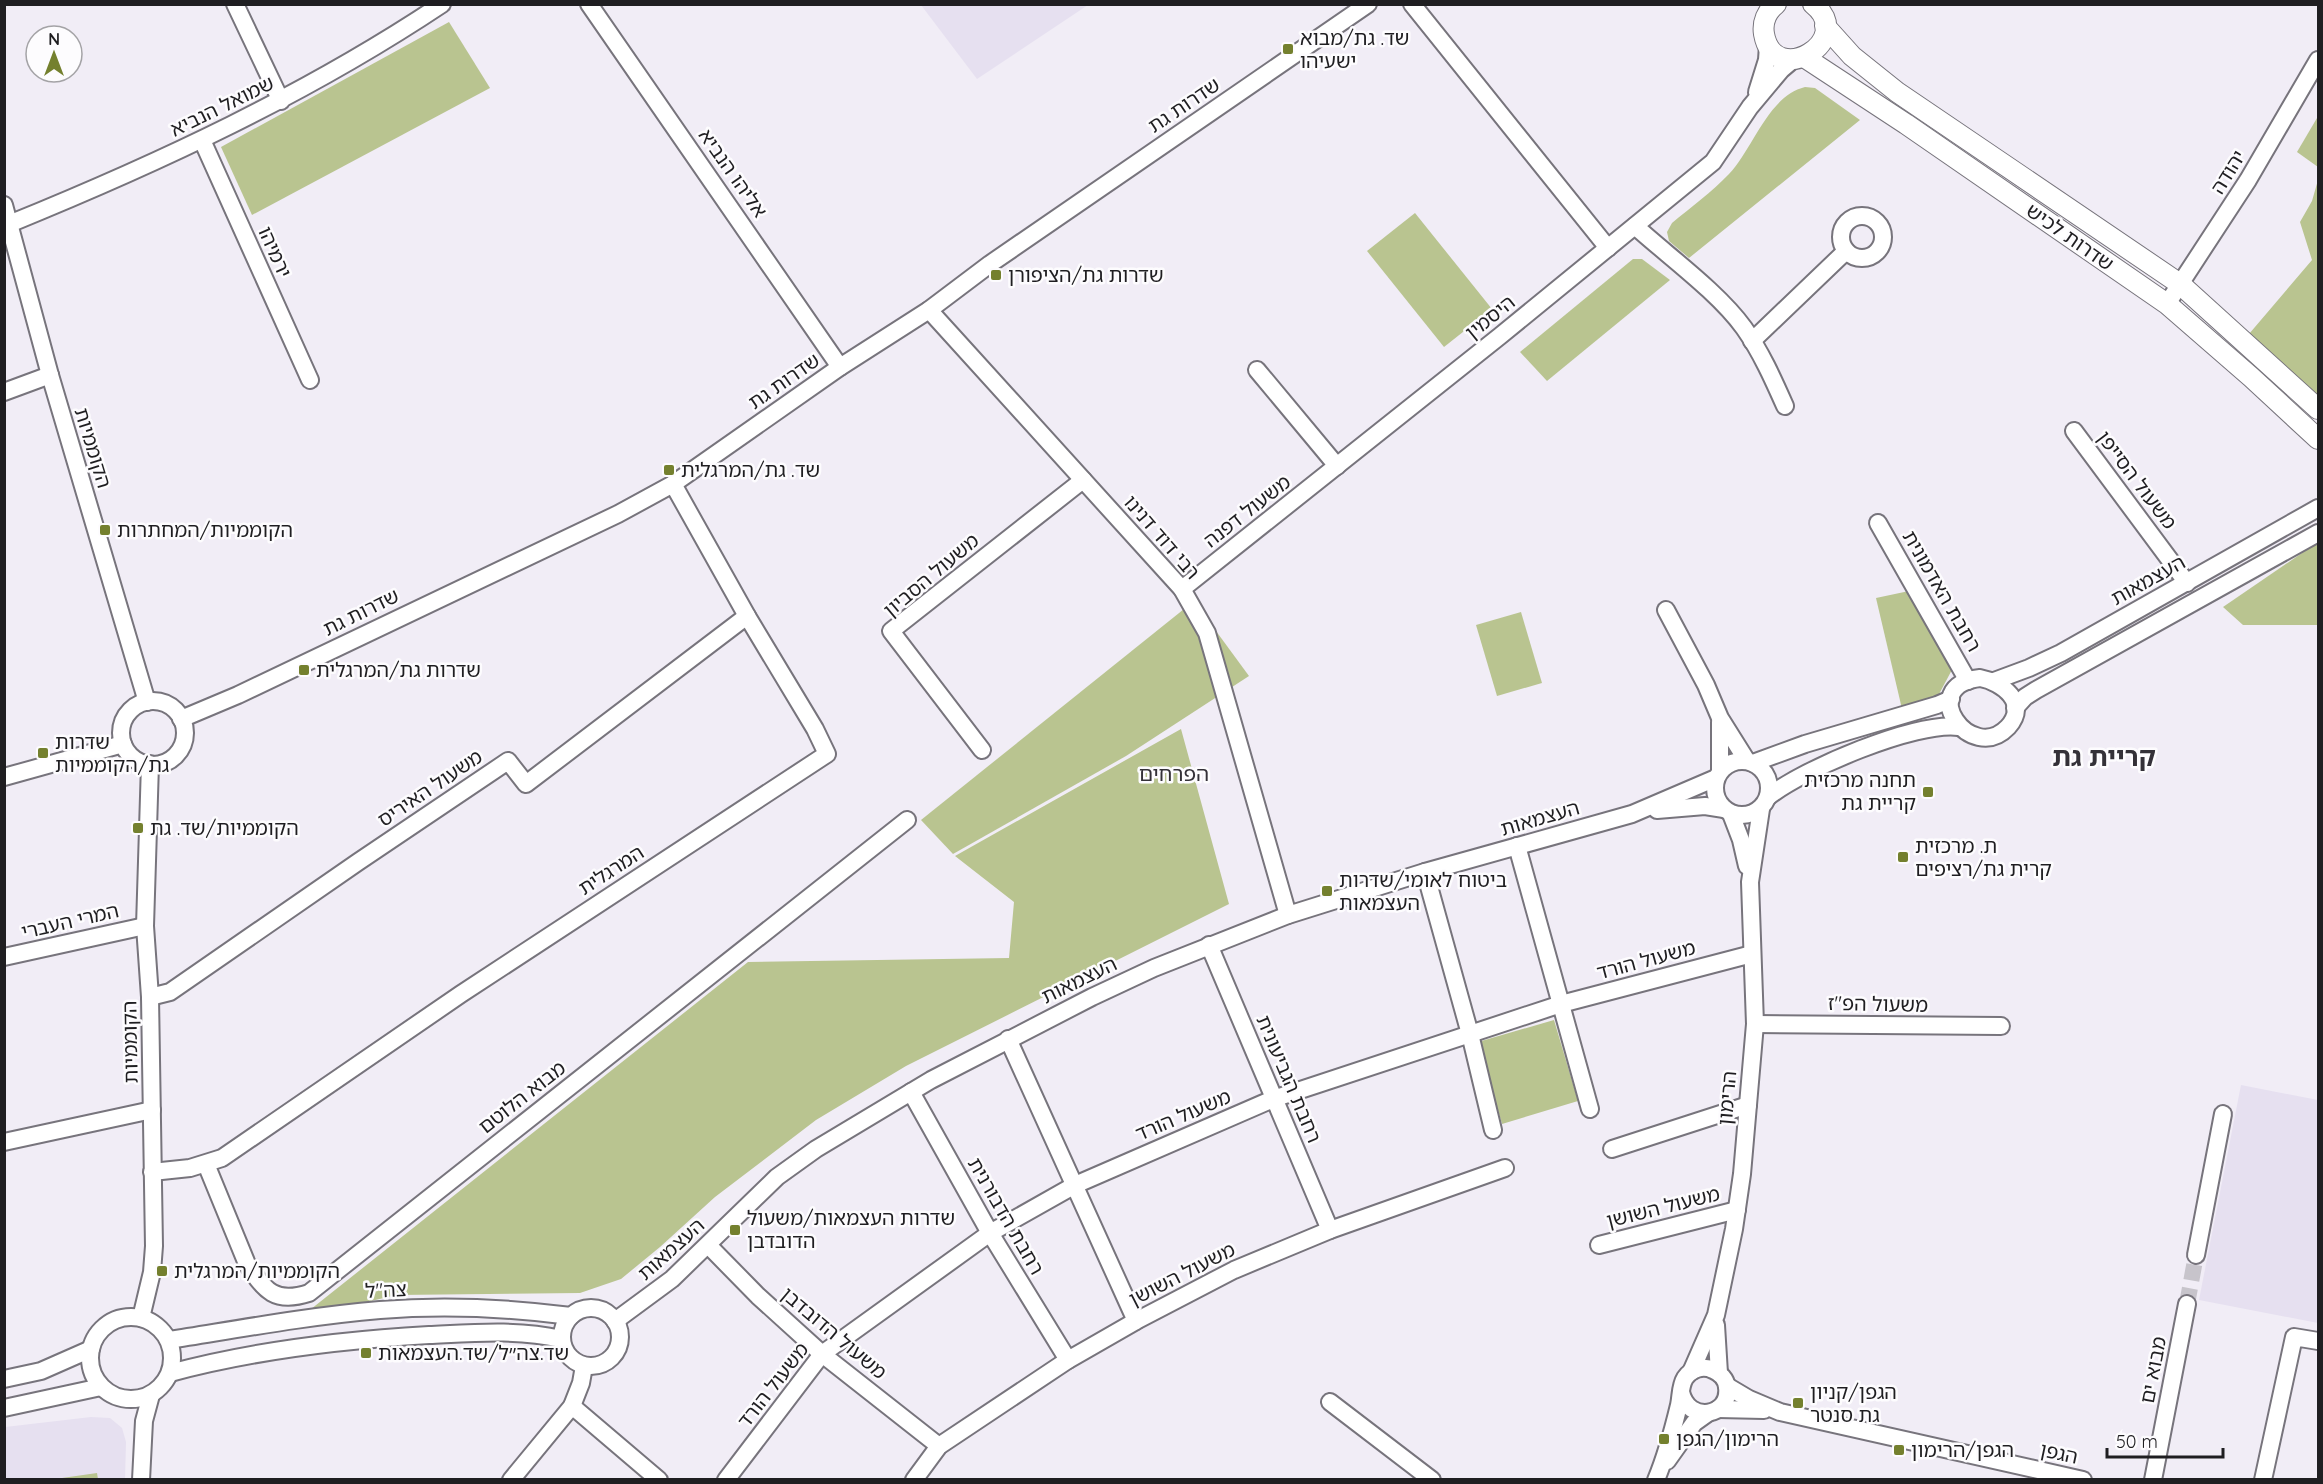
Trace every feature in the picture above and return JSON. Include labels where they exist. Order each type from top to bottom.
[{"type":"main road","points":[[1757,4],[1766,35]]},
{"type":"main road","points":[[1766,35],[1766,16],[1776,4]]},
{"type":"main road","name":"שדרות לכיש","points":[[1813,4],[1822,16],[1825,26],[1852,56],[1897,92],[2180,284],[2319,409]]},
{"type":"main road","points":[[1799,58],[1820,45],[1825,26]]},
{"type":"main road","name":"שדרות לכיש","points":[[1766,35],[1775,52],[1784,57],[1799,58],[1916,131],[2167,304],[2251,376],[2319,439]]},
{"type":"street","points":[[235,4],[281,100]]},
{"type":"street","name":"שמואל הנביא","points":[[9,224],[65,202],[202,140],[281,100],[405,29],[442,4]]},
{"type":"street","name":"אליהו הנביא","points":[[589,4],[840,367]]},
{"type":"street","name":"שדרות גת","points":[[181,718],[238,695],[618,514],[673,484],[1368,4]]},
{"type":"street","points":[[1412,4],[1608,248]]},
{"type":"street","name":"היסמין","points":[[1750,107],[1767,60],[1766,35]]},
{"type":"street","name":"היסמין","points":[[1337,466],[1713,162],[1750,107],[1768,85],[1799,58]]},
{"type":"street","name":"יהודה","points":[[2167,304],[2248,180],[2319,60]]},
{"type":"street","name":"ירמיהו","points":[[202,140],[310,380]]},
{"type":"street","name":"הקוממיות","points":[[4,205],[50,375],[147,702]]},
{"type":"street","points":[[1635,226],[1714,296],[1743,326],[1767,364],[1785,406]]},
{"type":"street","points":[[1752,341],[1846,252]]},
{"type":"street","name":"רבי דוד דנינו","points":[[929,309],[1182,589],[1207,633],[1288,915]]},
{"type":"street","points":[[1257,370],[1337,466]]},
{"type":"street","points":[[4,392],[50,375]]},
{"type":"street","name":"משעול הסייפן","points":[[2074,431],[2187,583]]},
{"type":"street","name":"משעול דפנה","points":[[1182,589],[1337,466]]},
{"type":"street","name":"משעול הסביון","points":[[982,750],[891,631],[1083,480]]},
{"type":"street","name":"המרגלית","points":[[152,1172],[206,1164],[222,1158],[471,987],[827,754],[815,729],[747,616],[673,484]]},
{"type":"street","name":"העצמאות","points":[[1994,681],[2029,668],[2061,652],[2319,508]]},
{"type":"street","name":"רחבת האדמונית","points":[[1878,523],[1968,681]]},
{"type":"street","points":[[1720,718],[1715,795],[1728,811],[1747,815],[1798,776],[1872,745],[1934,726],[1959,727],[1976,735],[1995,735],[2009,725],[2014,708],[2036,690],[2319,533]]},
{"type":"street","points":[[1666,610],[1706,685],[1720,718],[1750,762],[1760,767],[1769,781],[1765,803]]},
{"type":"street","name":"משעול האיריס","points":[[150,997],[170,992],[348,868],[508,761],[526,784],[747,616]]},
{"type":"street","points":[[1959,727],[1952,718],[1951,699],[1957,688],[1968,681],[1980,678],[1994,681],[2009,692],[2014,708]]},
{"type":"street","points":[[1718,775],[1732,762],[1750,762],[1951,699]]},
{"type":"street","points":[[147,702],[166,705],[181,718],[184,734],[180,749],[169,760],[150,765],[135,759],[123,744],[121,731],[125,717],[134,708],[147,702]]},
{"type":"street","points":[[4,777],[123,744]]},
{"type":"street","name":"הקוממיות","points":[[141,1318],[152,1272],[154,1246],[150,997],[145,926],[150,765]]},
{"type":"street","name":"העצמאות","points":[[1632,814],[1718,775]]},
{"type":"street","name":"הרימון","points":[[1750,882],[1765,803]]},
{"type":"street","name":"העצמאות","points":[[615,1321],[672,1279],[777,1177],[816,1149],[911,1092],[1008,1039],[1154,968],[1288,915],[1425,872],[1632,814],[1692,806],[1728,811]]},
{"type":"street","name":"הרימון","points":[[1691,1372],[1716,1315],[1737,1210],[1755,1024],[1750,882],[1741,840],[1728,811]]},
{"type":"street","name":"מבוא הלוטם","points":[[206,1164],[247,1264],[257,1279],[279,1298],[293,1298],[309,1293],[907,820]]},
{"type":"street","points":[[1518,846],[1590,1109]]},
{"type":"street","points":[[1425,872],[1470,1034],[1493,1130]]},
{"type":"street","name":"המרי העברי","points":[[4,957],[145,926]]},
{"type":"street","name":"רחבת הגביעונית","points":[[1209,945],[1330,1230]]},
{"type":"street","name":"משעול הורד","points":[[726,1479],[822,1354],[990,1233],[1075,1185],[1273,1099],[1561,1004],[1752,954]]},
{"type":"street","name":"משעול הפ\"ז","points":[[1755,1024],[2001,1026]]},
{"type":"street","points":[[1008,1039],[1136,1321]]},
{"type":"street","name":"רחבת הדבורנית","points":[[911,1092],[990,1233],[1068,1360]]},
{"type":"street","points":[[1612,1149],[1748,1105]]},
{"type":"street","points":[[4,1142],[152,1110]]},
{"type":"street","points":[[2196,1256],[2223,1114]]},
{"type":"street","name":"משעול השושן","points":[[914,1479],[939,1446],[1068,1360],[1136,1321],[1234,1270],[1330,1230],[1505,1168]]},
{"type":"street","name":"משעול השושן","points":[[1599,1245],[1737,1210]]},
{"type":"street","name":"משעול הדובדבן","points":[[708,1245],[758,1296],[822,1354],[939,1446]]},
{"type":"street","name":"מבוא ים","points":[[2153,1479],[2187,1304]]},
{"type":"street","points":[[586,1308],[595,1308],[610,1315],[615,1321],[620,1336],[617,1351],[612,1357],[599,1365],[584,1366],[566,1353],[561,1339],[562,1330],[571,1316],[586,1308]]},
{"type":"street","name":"צה\"ל","points":[[169,1340],[291,1320],[382,1310],[502,1309],[571,1316]]},
{"type":"street","name":"הרימון","points":[[1716,1315],[1723,1380]]},
{"type":"street","points":[[118,1398],[129,1400],[151,1395],[159,1389],[170,1373],[173,1362],[169,1340],[158,1326],[141,1318],[125,1317],[109,1323],[97,1334],[90,1349],[91,1370],[101,1387],[133,1411],[143,1439]]},
{"type":"street","points":[[170,1373],[234,1357],[385,1338],[522,1332],[561,1339]]},
{"type":"street","points":[[2263,1479],[2294,1337],[2319,1341]]},
{"type":"street","points":[[4,1379],[41,1371],[90,1349]]},
{"type":"street","points":[[511,1479],[572,1406],[579,1389],[584,1366]]},
{"type":"street","points":[[1705,1368],[1723,1380],[1726,1397],[1713,1411],[1694,1423],[1658,1476],[1684,1381],[1691,1372],[1705,1368]]},
{"type":"street","name":"הגפן","points":[[1723,1380],[1749,1399],[1780,1412],[2083,1479]]},
{"type":"street","points":[[4,1407],[101,1387]]},
{"type":"street","points":[[1681,1392],[1685,1403],[1690,1408],[1700,1413],[1713,1411]]},
{"type":"street","points":[[141,1479],[146,1413],[151,1395]]},
{"type":"street","points":[[1330,1402],[1432,1479]]},
{"type":"street","points":[[572,1406],[659,1479]]},
{"type":"street","name":"הגפן","points":[[1713,1411],[1780,1412]]},
{"type":"shaded area","points":[[921,5],[1088,5],[977,79]]},
{"type":"shaded area","points":[[2241,1085],[2318,1100],[2318,1323],[2199,1300]]},
{"type":"shaded area","points":[[91,1417],[110,1418],[122,1428],[126,1442],[125,1479],[5,1480],[5,1427]]},
{"type":"green space","points":[[449,22],[490,88],[252,215],[221,147]]},
{"type":"green space","points":[[1805,87],[1815,88],[1860,120],[1689,258],[1669,241],[1667,232],[1672,223],[1729,174],[1762,124],[1781,101],[1792,92]]},
{"type":"green space","points":[[2318,119],[2318,167],[2297,152]]},
{"type":"green space","points":[[2318,180],[2318,398],[2249,334],[2312,260],[2300,222],[2312,201]]},
{"type":"green space","points":[[1415,213],[1492,309],[1444,347],[1367,251]]},
{"type":"green space","points":[[1633,259],[1642,259],[1670,280],[1547,381],[1520,352]]},
{"type":"green space","points":[[2318,542],[2318,625],[2243,625],[2223,607]]},
{"type":"green space","points":[[1909,591],[1954,666],[1938,696],[1902,709],[1876,598]]},
{"type":"green space","points":[[1194,601],[1249,676],[1126,756],[953,854],[921,820]]},
{"type":"green space","points":[[1521,612],[1542,683],[1497,696],[1476,625]]},
{"type":"green space","points":[[1181,729],[1229,904],[906,1066],[816,1120],[715,1197],[621,1279],[580,1293],[397,1295],[301,1317],[748,962],[1009,958],[1014,902],[955,856]]},
{"type":"green space","points":[[1554,1020],[1578,1101],[1502,1124],[1478,1042]]},
{"type":"green space","points":[[97,1473],[98,1479],[55,1479]]},
{"type":"tunnel","points":[[2187,1304],[2196,1255]]},
{"type":"place","name":"שד. גת/מבוא ישעיהו","points":[[1288,49]]},
{"type":"place","name":"שדרות גת/הציפורן","points":[[996,275]]},
{"type":"place","name":"שד. גת/המרגלית","points":[[669,470]]},
{"type":"place","name":"הקוממיות/המחתרות","points":[[105,530]]},
{"type":"place","name":"שדרות גת/המרגלית","points":[[304,670]]},
{"type":"place","name":"שדרות גת/הקוממיות","points":[[43,753]]},
{"type":"place","name":"תחנה מרכזית קריית גת","points":[[1928,792]]},
{"type":"place","name":"הקוממיות/שד. גת","points":[[138,828]]},
{"type":"place","name":"ת. מרכזית קרית גת/רציפים","points":[[1903,857]]},
{"type":"place","name":"ביטוח לאומי/שדרות העצמאות","points":[[1327,891]]},
{"type":"place","name":"שדרות העצמאות/משעול הדובדבן","points":[[735,1230]]},
{"type":"place","name":"הקוממיות/המרגלית","points":[[162,1271]]},
{"type":"place","name":"שד.צה״ל/שד.העצמאות","points":[[366,1353]]},
{"type":"place","name":"הגפן/קניון גת סנטר","points":[[1798,1403]]},
{"type":"place","name":"הרימון/הגפן","points":[[1664,1439]]},
{"type":"place","name":"הגפן/הרימון","points":[[1899,1450]]},
{"type":"district","name":"קריית גת","points":[[2104,757]]},
{"type":"district","name":"הפרחים","points":[[1174,774]]}]
